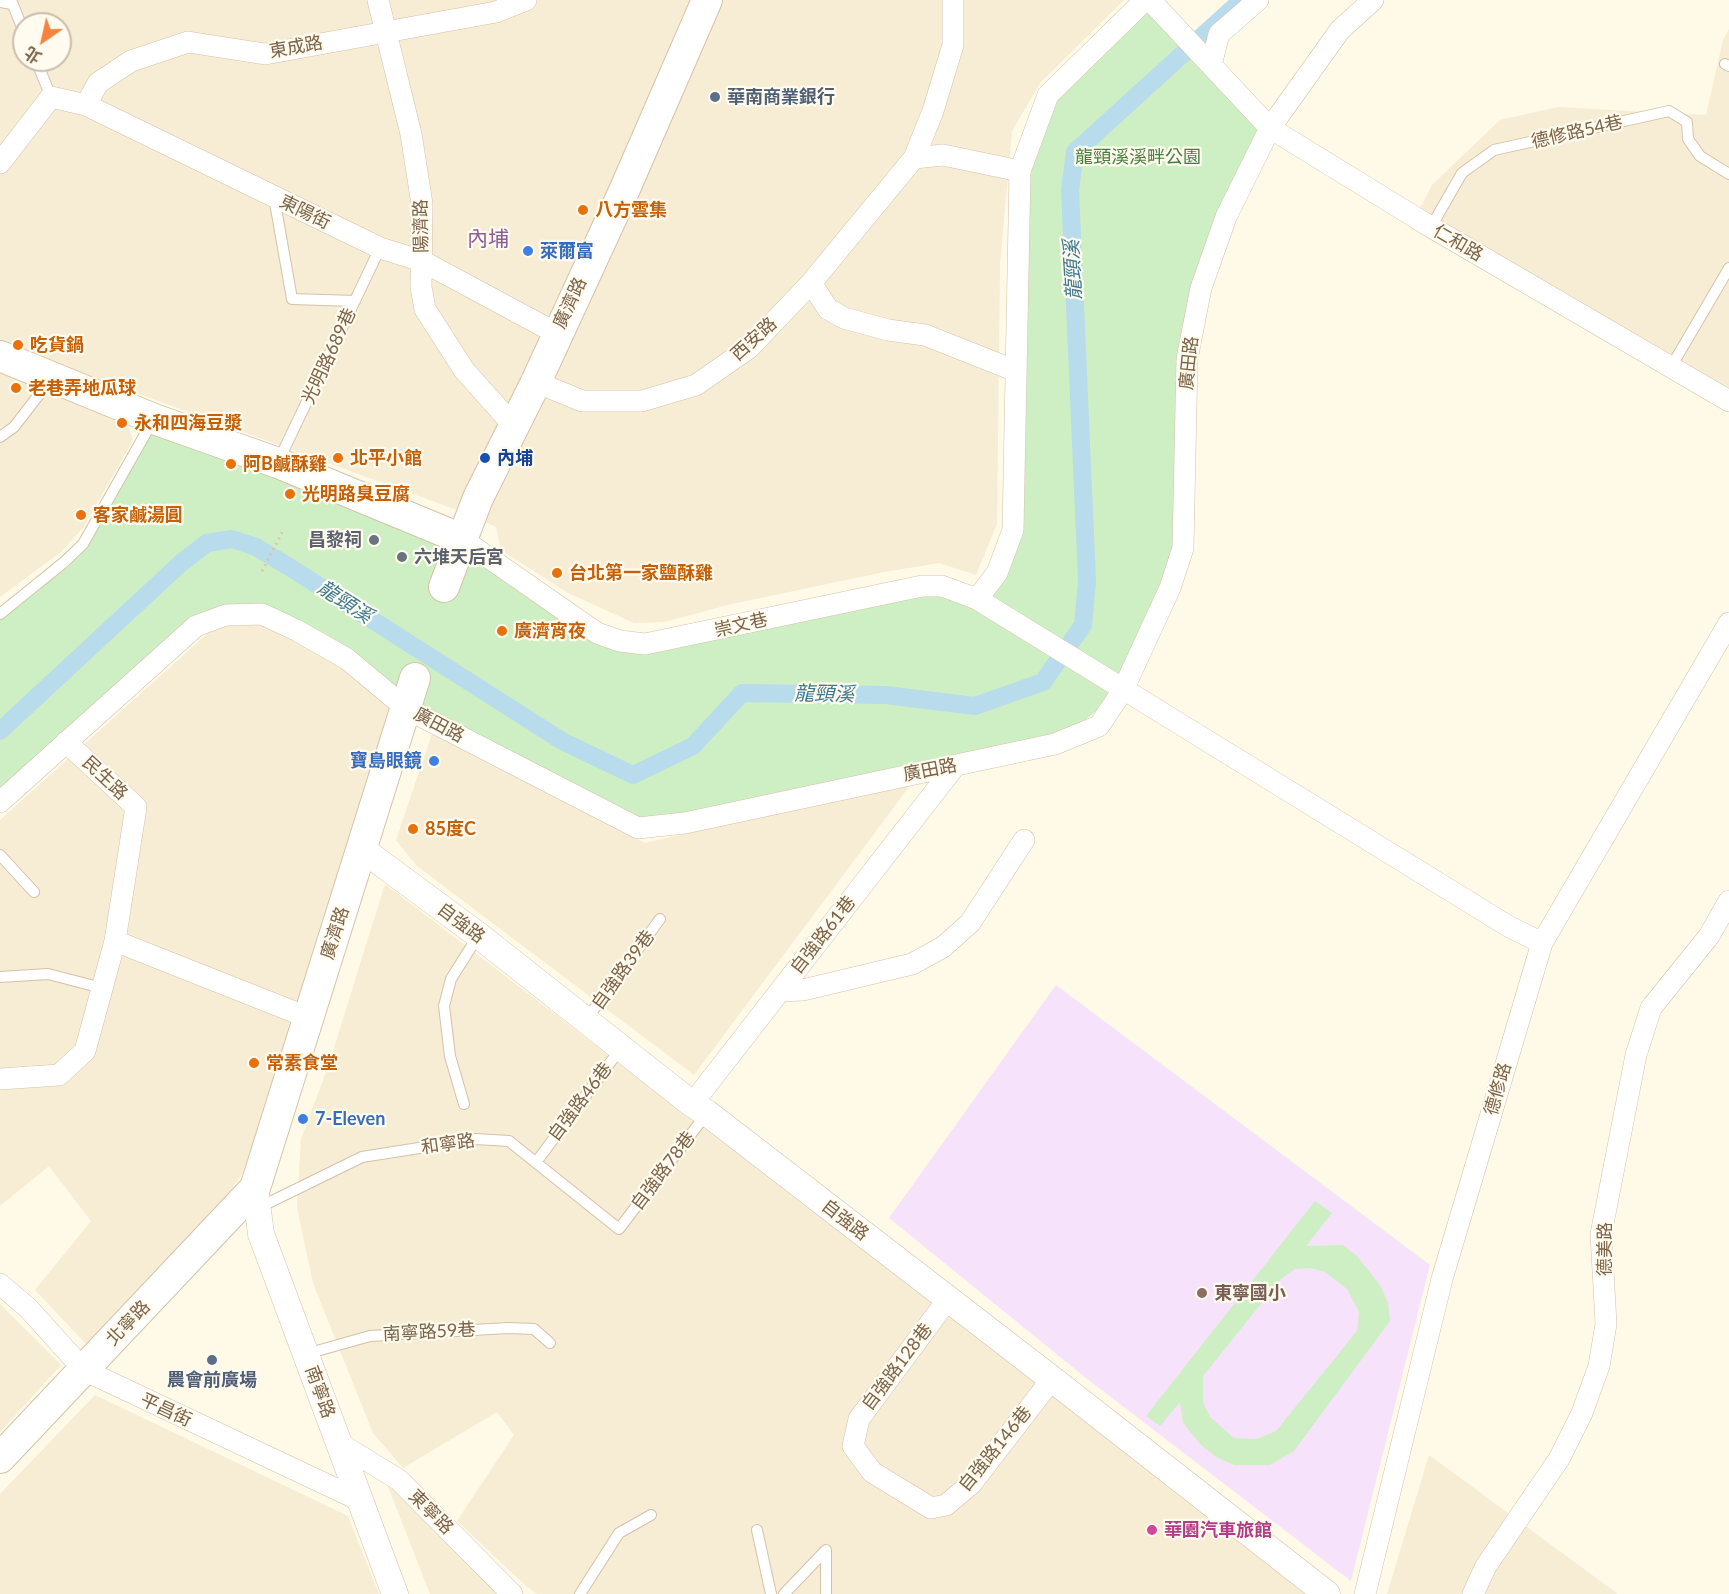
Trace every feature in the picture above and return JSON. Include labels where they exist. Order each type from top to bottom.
[{"type":"main road","name":"廣濟路","points":[[444,588],[478,498],[536,382],[556,333],[624,190],[707,0]]},
{"type":"main road","points":[[0,356],[154,419],[278,463],[462,539]]},
{"type":"main road","name":"廣濟路","points":[[256,1198],[307,1017],[415,678]]},
{"type":"main road","name":"北寧路","points":[[0,1458],[84,1370],[256,1198]]},
{"type":"street","name":"陽濟路","points":[[378,0],[411,134],[422,204],[421,287],[425,309],[464,370],[514,426]]},
{"type":"street","name":"東成路","points":[[86,105],[98,82],[131,61],[188,42],[265,54],[496,12],[526,0]]},
{"type":"street","name":"西安路","points":[[536,382],[582,401],[642,401],[696,385],[749,348],[811,283],[914,158],[933,111],[953,45],[953,0]]},
{"type":"street","points":[[977,598],[997,573],[1013,530],[1020,171],[1048,95],[1145,0]]},
{"type":"street","name":"仁和路","points":[[1150,0],[1270,128],[1431,227],[1729,401]]},
{"type":"street","points":[[1209,63],[1219,34],[1258,0]]},
{"type":"street","name":"廣田路","points":[[66,742],[196,626],[226,615],[262,614],[347,659],[407,708],[638,828],[685,823],[1055,744],[1099,726],[1123,690],[1170,588],[1183,548],[1187,359],[1201,288],[1226,217],[1270,128],[1340,30],[1373,0]]},
{"type":"street","name":"東陽街","points":[[51,97],[86,105],[380,248],[422,261],[556,333]]},
{"type":"street","points":[[0,163],[51,97]]},
{"type":"street","points":[[914,158],[943,155],[1020,171]]},
{"type":"street","points":[[811,283],[828,309],[844,318],[888,330],[925,335],[1016,371]]},
{"type":"street","name":"崇文巷","points":[[462,539],[597,633],[645,644],[922,586],[942,586],[977,598],[1508,926],[1542,943]]},
{"type":"street","name":"德修路","points":[[1365,1594],[1442,1279],[1542,943],[1729,623]]},
{"type":"street","name":"民生路","points":[[0,802],[66,742],[136,807],[115,942],[85,1051],[59,1076],[0,1079]]},
{"type":"street","name":"自強路61巷","points":[[699,1108],[780,990],[955,766]]},
{"type":"street","points":[[780,990],[802,990],[912,964],[943,947],[970,923],[1024,840]]},
{"type":"street","name":"自強路","points":[[362,849],[478,935],[621,1048],[1052,1378],[1327,1594]]},
{"type":"street","name":"德美路","points":[[1473,1594],[1486,1566],[1559,1459],[1582,1413],[1599,1366],[1606,1323],[1601,1234],[1636,1055],[1651,1008],[1709,936],[1729,902]]},
{"type":"street","points":[[115,942],[307,1017]]},
{"type":"street","name":"南寧路","points":[[256,1198],[261,1234],[339,1443],[357,1499],[395,1594]]},
{"type":"street","name":"平昌街","points":[[0,1284],[28,1308],[84,1370],[357,1499]]},
{"type":"street","name":"自強路128巷","points":[[931,1508],[872,1472],[853,1446],[859,1419],[948,1299]]},
{"type":"street","name":"自強路146巷","points":[[931,1508],[946,1506],[971,1484],[1052,1378]]},
{"type":"street","name":"東寧路","points":[[339,1443],[399,1480],[512,1594]]},
{"type":"lane","points":[[0,2],[11,2]]},
{"type":"lane","points":[[41,72],[51,97]]},
{"type":"lane","name":"德修路54巷","points":[[1431,227],[1462,173],[1494,150],[1669,111],[1687,122],[1688,139],[1701,156],[1729,174]]},
{"type":"lane","points":[[274,197],[292,299],[355,301]]},
{"type":"lane","name":"光明路689巷","points":[[278,463],[380,248]]},
{"type":"lane","points":[[1671,367],[1729,268]]},
{"type":"lane","points":[[0,437],[14,427],[53,376]]},
{"type":"lane","points":[[0,614],[83,544],[154,419]]},
{"type":"lane","points":[[0,855],[34,892]]},
{"type":"lane","name":"自強路39巷","points":[[586,1020],[660,919]]},
{"type":"lane","points":[[464,1104],[450,1056],[444,1006],[450,979],[478,935]]},
{"type":"lane","points":[[0,977],[48,974],[102,988]]},
{"type":"lane","name":"自強路46巷","points":[[540,1157],[621,1048]]},
{"type":"lane","name":"自強路78巷","points":[[619,1229],[699,1108]]},
{"type":"lane","name":"和寧路","points":[[256,1198],[362,1157],[476,1139],[509,1142],[619,1229]]},
{"type":"lane","name":"南寧路59巷","points":[[306,1354],[370,1336],[475,1329],[534,1329],[550,1343]]},
{"type":"lane","points":[[580,1594],[620,1533],[651,1515]]},
{"type":"lane","points":[[758,1530],[771,1594]]},
{"type":"lane","points":[[784,1594],[826,1550],[826,1594]]},
{"type":"path","points":[[262,571],[284,530]]},
{"type":"shaded area","points":[[0,0],[1124,0],[1040,83],[1012,131],[1000,264],[997,524],[976,575],[939,563],[884,572],[732,604],[664,622],[634,623],[568,593],[501,550],[496,527],[465,513],[0,343]]},
{"type":"shaded area","points":[[1729,29],[1729,412],[1410,228],[1432,185],[1500,120],[1558,107],[1706,115],[1723,40]]},
{"type":"shaded area","points":[[0,369],[128,426],[133,440],[83,528],[61,552],[0,597]]},
{"type":"shaded area","points":[[254,620],[279,628],[342,667],[390,706],[279,1061],[264,1116],[241,1176],[223,1201],[86,1344],[35,1290],[91,1221],[49,1166],[0,1206],[0,820],[217,625]]},
{"type":"shaded area","points":[[435,725],[645,843],[914,780],[694,1075],[417,866],[396,840]]},
{"type":"shaded area","points":[[385,884],[1312,1594],[537,1594],[525,1585],[457,1521],[514,1435],[497,1412],[403,1468],[373,1433],[313,1283],[297,1208],[301,1139],[328,1067]]},
{"type":"shaded area","name":"東寧國小","points":[[1056,985],[1430,1265],[1351,1581],[1086,1378],[889,1218]]},
{"type":"shaded area","points":[[0,1304],[61,1365],[0,1432]]},
{"type":"shaded area","points":[[95,1395],[348,1516],[379,1594],[0,1594],[0,1494]]},
{"type":"shaded area","points":[[1429,1455],[1618,1594],[1387,1594]]},
{"type":"shaded area","points":[[387,1484],[505,1594],[430,1594]]},
{"type":"green space","name":"龍頸溪溪畔公園","points":[[1145,0],[1270,128],[1201,289],[1183,548],[1123,690],[1055,744],[638,828],[262,614],[196,626],[0,802],[0,614],[83,544],[154,419],[461,534],[544,597],[645,644],[922,586],[977,598],[1013,530],[1020,171],[1048,95]]},
{"type":"green space","points":[[1315,1201],[1332,1213],[1306,1246],[1343,1245],[1357,1256],[1380,1285],[1388,1303],[1390,1321],[1294,1451],[1270,1465],[1234,1465],[1216,1457],[1201,1445],[1183,1423],[1180,1402],[1160,1426],[1146,1416]],"holes":[[[1311,1268],[1325,1272],[1347,1289],[1359,1312],[1357,1331],[1276,1431],[1257,1439],[1234,1438],[1210,1417],[1203,1402],[1203,1376],[1281,1279],[1295,1269]]]},
{"type":"waterway","name":"龍頸溪","points":[[0,731],[181,563],[207,543],[232,539],[256,547],[291,568],[562,741],[633,775],[693,746],[742,693],[886,695],[975,706],[1043,682],[1083,625],[1087,581],[1070,190],[1075,152],[1242,0]]},
{"type":"place","name":"華南商業銀行","points":[[715,97]]},
{"type":"place","name":"八方雲集","points":[[583,210]]},
{"type":"place","name":"萊爾富","points":[[528,251]]},
{"type":"place","name":"吃貨鍋","points":[[18,345]]},
{"type":"place","name":"老巷弄地瓜球","points":[[16,388]]},
{"type":"place","name":"永和四海豆漿","points":[[122,423]]},
{"type":"place","name":"北平小館","points":[[338,458]]},
{"type":"place","name":"內埔","points":[[485,458]]},
{"type":"place","name":"阿B鹹酥雞","points":[[231,464]]},
{"type":"place","name":"光明路臭豆腐","points":[[290,494]]},
{"type":"place","name":"客家鹹湯圓","points":[[81,515]]},
{"type":"place","name":"昌黎祠","points":[[374,540]]},
{"type":"place","name":"六堆天后宮","points":[[402,557]]},
{"type":"place","name":"台北第一家鹽酥雞","points":[[557,573]]},
{"type":"place","name":"廣濟宵夜","points":[[502,631]]},
{"type":"place","name":"寶島眼鏡","points":[[434,761]]},
{"type":"place","name":"85度C","points":[[413,829]]},
{"type":"place","name":"常素食堂","points":[[254,1063]]},
{"type":"place","name":"7-Eleven","points":[[303,1119]]},
{"type":"place","name":"東寧國小","points":[[1202,1293]]},
{"type":"place","name":"農會前廣場","points":[[212,1360]]},
{"type":"place","name":"華園汽車旅館","points":[[1152,1530]]},
{"type":"district","name":"內埔","points":[[488,239]]}]
